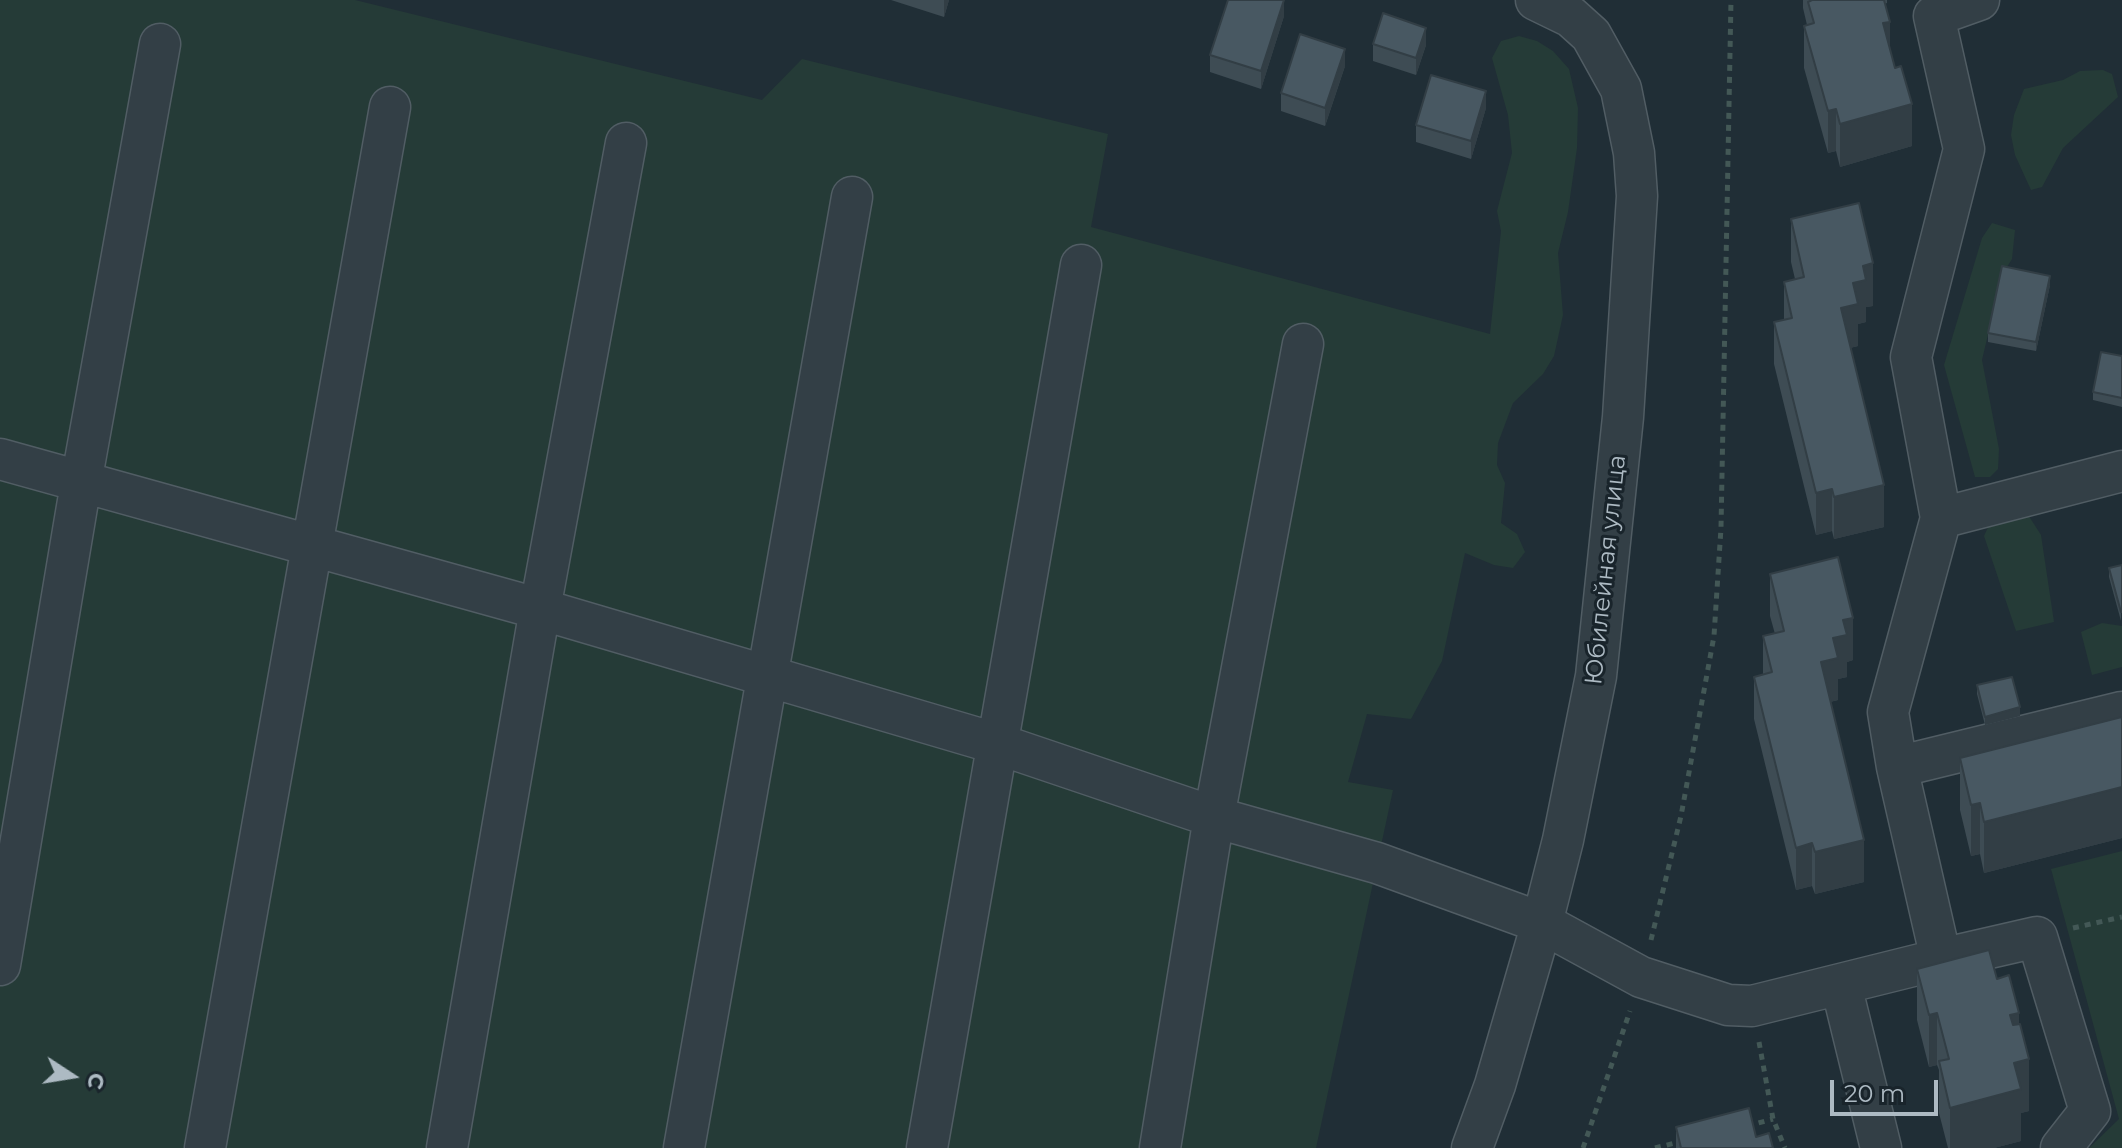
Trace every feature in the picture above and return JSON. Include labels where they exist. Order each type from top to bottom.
[{"type":"street","points":[[1941,959],[1897,767],[1888,712],[1941,518],[1911,357],[1964,149],[1934,16],[1979,0]]},
{"type":"street","name":"Юбилейная улица","points":[[1472,1148],[1495,1085],[1542,923],[1563,840],[1596,676],[1623,417],[1637,196],[1632,143],[1621,89],[1591,35],[1544,3]]},
{"type":"street","points":[[0,965],[81,483],[160,44]]},
{"type":"street","points":[[205,1148],[390,107]]},
{"type":"street","points":[[447,1148],[540,609],[626,143]]},
{"type":"street","points":[[684,1148],[852,197]]},
{"type":"street","points":[[927,1148],[1081,265]]},
{"type":"street","points":[[1160,1148],[1214,817],[1303,344]]},
{"type":"street","points":[[0,459],[540,609],[998,744],[1214,817],[1377,863],[1542,923],[1641,977],[1693,996],[1752,1006],[2037,937],[2090,1111],[2061,1148]]},
{"type":"street","points":[[1941,518],[2122,471]]},
{"type":"street","points":[[1897,767],[2122,712]]},
{"type":"street","points":[[1841,985],[1881,1148]]},
{"type":"path","points":[[1583,1148],[1641,977],[1681,816],[1714,636],[1721,528],[1731,0]]},
{"type":"path","points":[[2037,937],[2122,917]]},
{"type":"path","points":[[1752,1006],[1773,1119],[1785,1148]]},
{"type":"path","points":[[1744,1126],[1773,1119]]},
{"type":"path","points":[[1655,1148],[1685,1141]]},
{"type":"green space","points":[[0,0],[355,0],[762,100],[802,59],[1108,134],[1091,227],[1490,334],[1501,231],[1497,211],[1512,153],[1508,115],[1492,58],[1501,41],[1519,36],[1537,41],[1553,51],[1569,69],[1578,108],[1577,148],[1568,212],[1558,253],[1563,315],[1554,356],[1543,374],[1513,403],[1498,443],[1497,465],[1505,483],[1501,523],[1517,534],[1525,552],[1513,568],[1494,565],[1465,553],[1442,661],[1411,719],[1367,714],[1348,782],[1393,790],[1316,1148],[0,1148]]},
{"type":"green space","points":[[2103,70],[2112,74],[2118,97],[2063,148],[2042,187],[2031,190],[2015,155],[2011,135],[2014,115],[2024,89],[2063,80],[2080,71]]},
{"type":"green space","points":[[1992,223],[2015,230],[2012,259],[2002,275],[1982,360],[1999,449],[1998,469],[1990,477],[1975,477],[1944,365],[1982,238]]},
{"type":"green space","points":[[2025,510],[2041,535],[2054,622],[2016,631],[1984,536],[1991,521]]},
{"type":"green space","points":[[2102,623],[2122,626],[2122,667],[2092,675],[2081,632]]},
{"type":"green space","points":[[2122,851],[2122,1148],[2089,1148],[2119,1119],[2051,869]]},
{"type":"building","points":[[1228,0],[1284,0],[1261,71],[1210,55]]},
{"type":"building","points":[[1884,0],[1890,22],[1883,23],[1895,68],[1901,66],[1912,104],[1840,124],[1836,109],[1828,111],[1804,26],[1814,23],[1808,2]]},
{"type":"building","points":[[1383,13],[1426,28],[1416,58],[1373,44]]},
{"type":"building","points":[[1300,34],[1345,49],[1325,108],[1281,93]]},
{"type":"building","points":[[1431,75],[1486,91],[1471,141],[1416,125]]},
{"type":"building","points":[[1859,203],[1873,263],[1863,266],[1866,280],[1853,283],[1858,304],[1841,308],[1884,485],[1834,497],[1832,489],[1816,493],[1774,322],[1792,318],[1784,282],[1804,277],[1791,219]]},
{"type":"building","points":[[2002,266],[2050,276],[2036,342],[1988,333]]},
{"type":"building","points":[[2101,352],[2122,356],[2122,398],[2093,392]]},
{"type":"building","points":[[1838,557],[1853,618],[1843,620],[1847,635],[1833,638],[1838,658],[1821,662],[1864,840],[1815,852],[1812,843],[1796,848],[1754,677],[1772,672],[1763,636],[1784,631],[1770,574]]},
{"type":"building","points":[[2122,565],[2122,612],[2121,612],[2109,568]]},
{"type":"building","points":[[2012,677],[2020,707],[1985,717],[1977,685]]},
{"type":"building","points":[[2122,717],[2122,787],[1984,822],[1980,803],[1971,805],[1960,758]]},
{"type":"building","points":[[1989,950],[1997,979],[2009,975],[2019,1013],[2010,1015],[2013,1025],[2020,1024],[2029,1059],[2014,1063],[2021,1089],[1950,1108],[1939,1061],[1949,1059],[1937,1013],[1929,1015],[1917,969]]},
{"type":"building","points":[[1749,1108],[1756,1137],[1769,1133],[1773,1148],[1681,1148],[1676,1127]]}]
